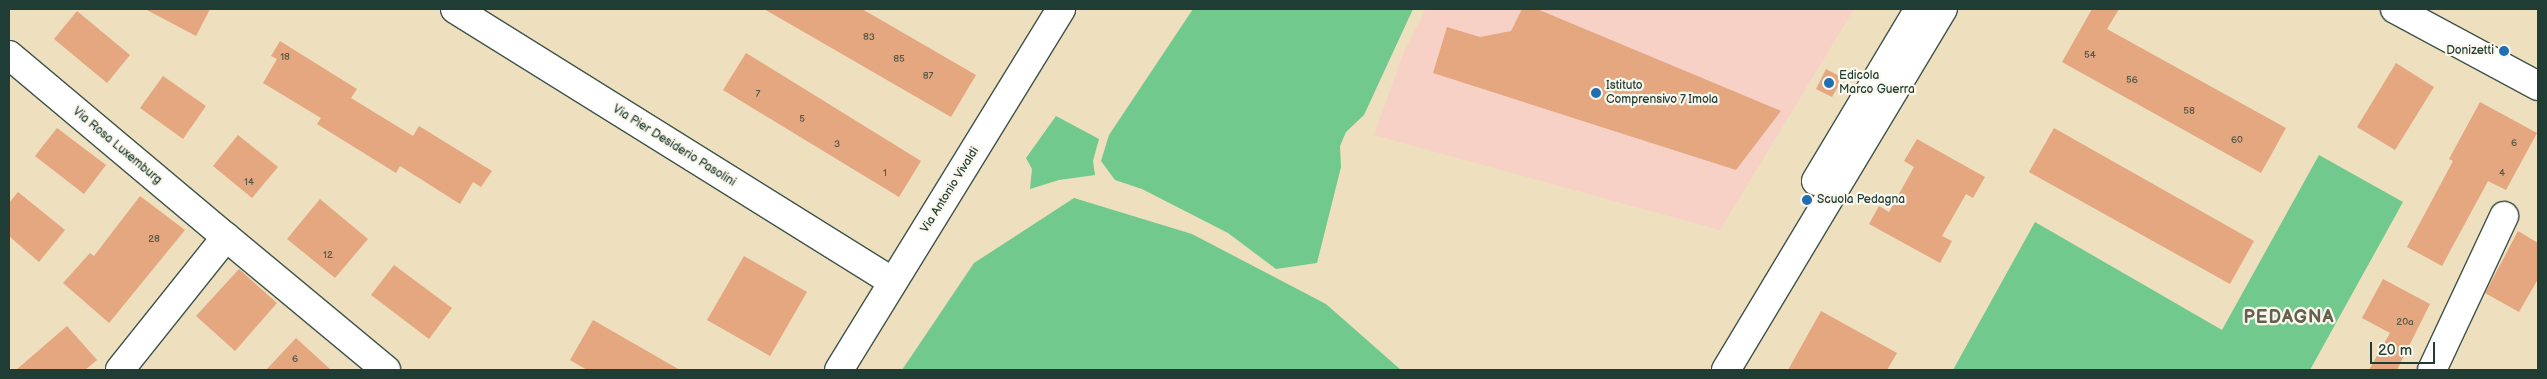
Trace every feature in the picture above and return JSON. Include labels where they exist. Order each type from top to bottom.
[{"type":"street","name":"Via Pier Desiderio Pasolini","points":[[456,9],[894,282]]},
{"type":"street","name":"Via Antonio Vivaldi","points":[[839,370],[1061,9]]},
{"type":"street","points":[[1706,370],[1761,292],[1919,9]]},
{"type":"street","points":[[1791,241],[1943,9]]},
{"type":"street","points":[[2395,9],[2538,86]]},
{"type":"street","name":"Via Rosa Luxemburg","points":[[9,55],[386,370]]},
{"type":"street","points":[[2432,370],[2504,216]]},
{"type":"street","points":[[120,370],[226,237]]},
{"type":"street","points":[[1726,370],[1761,292]]},
{"type":"shaded area","name":"Istituto Comprensivo 7 Imola","points":[[1426,9],[1854,9],[1720,230],[1374,135],[1404,52]]},
{"type":"green space","points":[[1193,9],[1413,9],[1364,115],[1346,132],[1340,146],[1341,167],[1317,263],[1276,269],[1228,233],[1142,189],[1115,180],[1101,161],[1109,135]]},
{"type":"green space","points":[[1056,116],[1099,139],[1093,161],[1095,175],[1059,180],[1030,189],[1032,169],[1026,158]]},
{"type":"green space","points":[[2319,155],[2403,202],[2310,370],[1953,370],[2035,222],[2222,330]]},
{"type":"green space","points":[[1074,198],[1192,234],[1326,304],[1401,370],[902,370],[974,263]]},
{"type":"building","points":[[145,9],[210,9],[196,36]]},
{"type":"building","points":[[764,9],[862,9],[976,75],[951,117]]},
{"type":"building","points":[[1522,9],[1537,9],[1781,111],[1736,170],[1433,73],[1447,27],[1480,37],[1511,31]]},
{"type":"building","points":[[2092,9],[2119,9],[2107,29],[2286,128],[2261,173],[2062,62]]},
{"type":"building","points":[[77,11],[130,55],[107,83],[54,39]]},
{"type":"building","points":[[280,41],[357,89],[351,98],[413,136],[419,126],[492,171],[481,187],[473,182],[460,204],[400,166],[396,173],[317,124],[321,118],[263,83],[277,59],[271,56]]},
{"type":"building","points":[[746,53],[921,161],[899,197],[723,90]]},
{"type":"building","points":[[2396,63],[2434,87],[2395,150],[2357,127]]},
{"type":"building","name":"Edicola Marco Guerra","points":[[1826,69],[1843,78],[1832,97],[1816,89]]},
{"type":"building","points":[[163,76],[206,106],[183,139],[140,108]]},
{"type":"building","points":[[2480,102],[2537,133],[2506,190],[2488,181],[2442,266],[2407,247],[2453,161],[2449,159]]},
{"type":"building","points":[[57,128],[106,165],[84,194],[35,156]]},
{"type":"building","points":[[2054,128],[2254,241],[2230,284],[2029,172]]},
{"type":"building","points":[[238,135],[278,167],[252,198],[213,166]]},
{"type":"building","points":[[1917,139],[1985,177],[1973,198],[1966,194],[1942,236],[1952,241],[1940,263],[1869,224],[1879,206],[1889,212],[1914,167],[1904,161]]},
{"type":"building","points":[[18,192],[65,230],[39,262],[9,236],[9,203]]},
{"type":"building","points":[[140,196],[185,230],[109,323],[63,283],[90,253],[94,256]]},
{"type":"building","points":[[320,199],[368,239],[335,278],[287,239]]},
{"type":"building","points":[[2518,231],[2538,243],[2538,279],[2519,312],[2485,293]]},
{"type":"building","points":[[744,256],[807,292],[770,356],[707,320]]},
{"type":"building","points":[[394,265],[452,308],[429,339],[371,295]]},
{"type":"building","points":[[239,269],[277,303],[235,351],[196,316]]},
{"type":"building","points":[[2383,279],[2430,304],[2397,370],[2369,370],[2390,333],[2362,318]]},
{"type":"building","points":[[1821,311],[1897,353],[1887,370],[1788,370]]},
{"type":"building","points":[[593,320],[680,370],[587,370],[570,360]]},
{"type":"building","points":[[67,326],[97,360],[85,370],[16,370]]},
{"type":"building","points":[[296,338],[331,370],[266,370]]},
{"type":"place","name":"Donizetti","points":[[2504,51]]},
{"type":"place","name":"Edicola Marco Guerra","points":[[1829,83]]},
{"type":"place","name":"Istituto Comprensivo 7 Imola","points":[[1596,93]]},
{"type":"place","name":"Scuola Pedagna","points":[[1807,200]]},
{"type":"district","name":"PEDAGNA","points":[[2289,318]]}]
